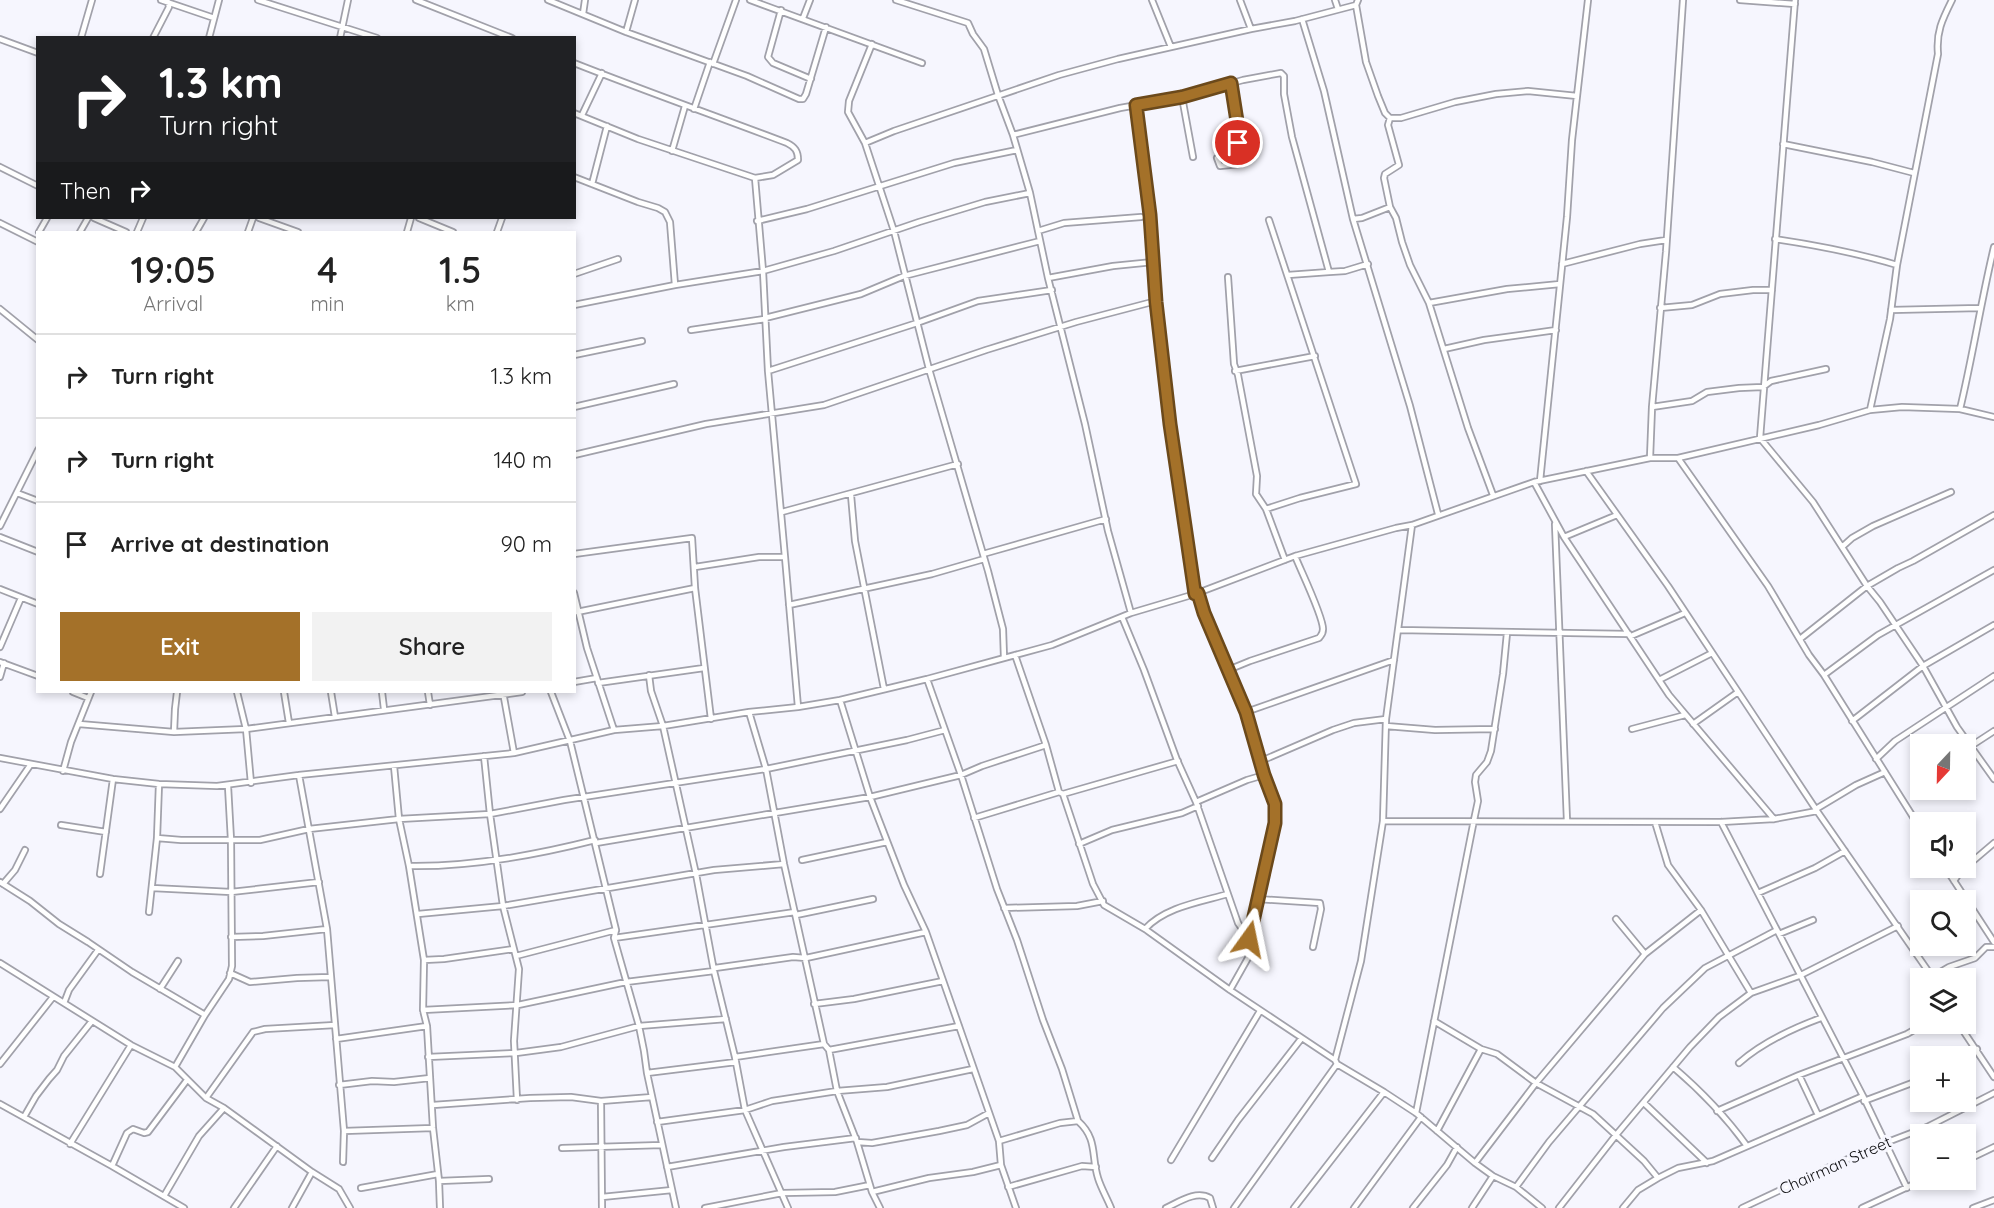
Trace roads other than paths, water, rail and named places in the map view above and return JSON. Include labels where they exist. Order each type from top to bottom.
[{"type":"street","points":[[82,36],[92,0]]},
{"type":"street","points":[[161,0],[214,18]]},
{"type":"street","points":[[211,36],[219,0]]},
{"type":"street","points":[[258,0],[372,36]]},
{"type":"street","points":[[341,36],[348,0]]},
{"type":"street","points":[[416,0],[507,36]]},
{"type":"street","points":[[548,0],[626,32],[747,76],[799,99],[803,99],[806,94],[826,27]]},
{"type":"street","points":[[583,14],[585,0]]},
{"type":"street","points":[[626,32],[635,0]]},
{"type":"street","points":[[694,109],[736,0]]},
{"type":"street","points":[[750,0],[922,63]]},
{"type":"street","points":[[803,18],[810,0]]},
{"type":"street","points":[[896,0],[913,2],[968,23],[972,34],[984,49],[1030,193],[1048,278],[1062,327],[1106,519],[1131,613]]},
{"type":"street","points":[[1152,0],[1171,47]]},
{"type":"street","points":[[1240,0],[1251,29]]},
{"type":"street","points":[[1335,0],[1338,9]]},
{"type":"street","points":[[1588,0],[1572,140],[1556,330],[1537,481],[1564,537],[1659,680],[1685,715],[1774,819]]},
{"type":"street","points":[[1650,458],[1683,0]]},
{"type":"street","points":[[1740,0],[1795,2],[1760,438],[1813,502],[1867,586],[1923,666],[1962,734]]},
{"type":"street","points":[[1870,410],[1891,310],[1897,265],[1938,54],[1936,38],[1953,0]]},
{"type":"street","points":[[154,36],[170,7],[168,2]]},
{"type":"street","points":[[865,143],[1059,75],[1171,47],[1302,19],[1357,2],[1366,62],[1377,96],[1390,118],[1401,118],[1455,102],[1496,94],[1528,92],[1577,96]]},
{"type":"street","points":[[781,10],[768,57],[773,63],[811,79]]},
{"type":"street","points":[[1302,19],[1324,91],[1353,219],[1410,406],[1438,514]]},
{"type":"street","points":[[0,39],[36,53]]},
{"type":"street","points":[[872,44],[849,101],[848,112],[865,143],[894,231],[929,369],[958,464],[1003,629],[1004,658]]},
{"type":"street","points":[[576,64],[787,143],[798,152],[798,160],[773,175],[755,178],[672,151],[576,114]]},
{"type":"street","points":[[582,115],[602,73]]},
{"type":"street","points":[[1013,135],[1281,73],[1284,76],[1284,94],[1292,137],[1329,272]]},
{"type":"street","points":[[1217,159],[1220,166],[1240,164],[1239,134],[1231,83]]},
{"type":"street","points":[[1182,97],[1193,157]]},
{"type":"street","points":[[1136,105],[1150,215],[1156,302],[1170,424],[1196,594],[1246,712],[1276,812],[1249,939],[1248,958],[1230,990]]},
{"type":"street","points":[[672,151],[685,106]]},
{"type":"street","points":[[1390,118],[1388,125],[1399,165],[1385,174],[1384,178],[1390,207],[1396,218],[1413,274],[1430,303],[1468,428],[1493,495]]},
{"type":"street","points":[[592,184],[607,126]]},
{"type":"street","points":[[1783,144],[1914,173]]},
{"type":"street","points":[[757,221],[807,209],[954,163],[1017,150]]},
{"type":"street","points":[[0,167],[36,185]]},
{"type":"street","points":[[576,178],[638,202],[658,207],[665,212],[670,222],[675,285]]},
{"type":"street","points":[[755,178],[768,371],[798,707]]},
{"type":"street","points":[[576,305],[763,271],[834,251],[985,202],[1030,193]]},
{"type":"street","points":[[1353,219],[1362,218],[1390,207]]},
{"type":"street","points":[[1038,231],[1064,223],[1141,217]]},
{"type":"street","points":[[96,219],[124,231]]},
{"type":"street","points":[[262,219],[295,231]]},
{"type":"street","points":[[279,225],[282,219]]},
{"type":"street","points":[[421,219],[451,231]]},
{"type":"street","points":[[1266,509],[1356,484],[1269,220]]},
{"type":"street","points":[[0,223],[36,238]]},
{"type":"street","points":[[1775,239],[1816,245],[1897,265]]},
{"type":"street","points":[[1562,264],[1640,244],[1666,240]]},
{"type":"street","points":[[691,330],[765,318],[861,294],[904,276],[1040,242]]},
{"type":"street","points":[[1960,409],[1970,371],[1980,308],[1994,247]]},
{"type":"street","points":[[576,273],[618,259]]},
{"type":"street","points":[[1048,278],[1113,266],[1153,262]]},
{"type":"street","points":[[1288,275],[1345,271],[1368,264]]},
{"type":"street","points":[[1228,277],[1232,349],[1257,476],[1256,495],[1266,509],[1286,560]]},
{"type":"street","points":[[1430,303],[1507,289],[1560,284]]},
{"type":"street","points":[[768,371],[978,301],[1052,290]]},
{"type":"street","points":[[1660,308],[1692,305],[1720,294],[1772,290]]},
{"type":"street","points":[[576,455],[706,424],[824,405],[1062,327],[1156,302]]},
{"type":"street","points":[[1891,310],[1980,308]]},
{"type":"street","points":[[0,309],[36,338]]},
{"type":"street","points":[[1444,349],[1484,340],[1556,330]]},
{"type":"street","points":[[576,355],[642,340]]},
{"type":"street","points":[[1236,371],[1315,356]]},
{"type":"street","points":[[1652,407],[1692,400],[1707,392],[1763,387],[1772,381],[1826,369]]},
{"type":"street","points":[[576,407],[674,384]]},
{"type":"street","points":[[0,758],[113,779],[159,784],[228,786],[299,775],[514,753],[614,730],[663,726],[840,700],[1066,641],[1131,613],[1196,594],[1295,556],[1412,525],[1537,481],[1650,458],[1678,458],[1819,425],[1870,410],[1902,407],[1960,409],[1994,417]]},
{"type":"street","points":[[0,526],[36,454]]},
{"type":"street","points":[[1678,458],[1768,586],[1910,812]]},
{"type":"street","points":[[782,512],[958,464]]},
{"type":"street","points":[[1586,471],[1686,613],[1816,810],[1927,968]]},
{"type":"street","points":[[1842,547],[1852,538],[1873,526],[1951,492]]},
{"type":"street","points":[[17,493],[36,500]]},
{"type":"street","points":[[851,495],[855,541],[863,589],[884,689]]},
{"type":"street","points":[[1564,537],[1617,515]]},
{"type":"street","points":[[1800,639],[1867,586],[1994,515]]},
{"type":"street","points":[[789,605],[932,574],[1106,519]]},
{"type":"street","points":[[1555,521],[1567,821]]},
{"type":"street","points":[[1234,1208],[1336,1062],[1361,962],[1383,821],[1386,719],[1412,525]]},
{"type":"street","points":[[0,537],[36,551]]},
{"type":"street","points":[[576,554],[692,538],[695,567],[694,588],[711,719]]},
{"type":"street","points":[[1228,670],[1319,638],[1323,633],[1320,618],[1295,556]]},
{"type":"street","points":[[695,567],[759,557],[785,557]]},
{"type":"street","points":[[1824,675],[1878,635],[1994,570]]},
{"type":"street","points":[[614,730],[576,612],[694,588]]},
{"type":"street","points":[[0,589],[36,603]]},
{"type":"street","points":[[0,647],[21,598]]},
{"type":"street","points":[[1398,630],[1444,629],[1507,633],[1630,635],[1686,613]]},
{"type":"street","points":[[1122,617],[1197,804],[1238,923],[1249,939]]},
{"type":"street","points":[[1852,721],[1923,666],[1994,624]]},
{"type":"street","points":[[1416,1113],[1478,801],[1476,775],[1487,762],[1495,729],[1507,633]]},
{"type":"street","points":[[1659,680],[1712,653]]},
{"type":"street","points":[[1015,655],[1078,844],[1093,884],[1104,905],[1145,929],[1301,1039],[1416,1113],[1475,1163],[1493,1176],[1516,1187],[1542,1208]]},
{"type":"street","points":[[1246,712],[1394,660]]},
{"type":"street","points":[[0,677],[2,663],[36,675]]},
{"type":"street","points":[[576,682],[704,668]]},
{"type":"street","points":[[649,675],[651,691],[663,726],[696,874],[745,1110],[788,1208]]},
{"type":"street","points":[[1876,759],[1895,741],[1994,676]]},
{"type":"street","points":[[927,679],[1078,1121],[1087,1129],[1093,1144],[1098,1177],[1111,1208]]},
{"type":"street","points":[[1693,724],[1738,692]]},
{"type":"street","points":[[76,693],[88,698]]},
{"type":"street","points":[[63,771],[91,693]]},
{"type":"street","points":[[174,732],[177,693]]},
{"type":"street","points":[[237,693],[246,729],[251,783]]},
{"type":"street","points":[[284,693],[289,723]]},
{"type":"street","points":[[331,693],[335,717]]},
{"type":"street","points":[[382,693],[384,709]]},
{"type":"street","points":[[428,693],[430,705]]},
{"type":"street","points":[[79,724],[174,732],[246,729],[503,693],[514,753]]},
{"type":"street","points":[[551,693],[570,741],[585,797],[616,930],[614,938],[645,1051],[647,1073],[676,1208]]},
{"type":"street","points":[[840,700],[870,797],[904,885],[926,932],[974,1068],[999,1141],[1001,1165],[1015,1208]]},
{"type":"street","points":[[749,712],[766,769],[784,864],[824,1044],[829,1050],[837,1091],[857,1140],[872,1192],[880,1208]]},
{"type":"street","points":[[1632,729],[1685,715]]},
{"type":"street","points":[[1261,761],[1333,730],[1354,723],[1386,719]]},
{"type":"street","points":[[1386,726],[1435,730],[1495,729]]},
{"type":"street","points":[[157,838],[260,840],[309,829],[399,819],[490,813],[766,769],[945,730]]},
{"type":"street","points":[[1976,743],[1994,730]]},
{"type":"street","points":[[410,866],[444,866],[541,854],[595,841],[870,797],[961,775],[1046,745]]},
{"type":"street","points":[[1976,753],[1994,779]]},
{"type":"street","points":[[484,756],[503,906],[519,969],[514,1041],[517,1100]]},
{"type":"street","points":[[974,818],[1178,761]]},
{"type":"street","points":[[0,809],[31,764]]},
{"type":"street","points":[[394,766],[399,819],[410,866],[424,960],[423,1010],[427,1026],[440,1208]]},
{"type":"street","points":[[1383,821],[1720,822],[1774,819],[1816,810],[1856,785],[1885,772]]},
{"type":"street","points":[[299,775],[327,929],[344,1131],[343,1162]]},
{"type":"street","points":[[1078,844],[1112,830],[1182,813],[1247,780],[1264,775]]},
{"type":"street","points":[[100,874],[113,779]]},
{"type":"street","points":[[149,912],[157,838],[159,784]]},
{"type":"street","points":[[175,1067],[229,979],[231,840],[228,786]]},
{"type":"street","points":[[1655,822],[1668,865],[1701,910],[1751,993]]},
{"type":"street","points":[[1720,822],[1907,1188]]},
{"type":"street","points":[[61,825],[106,832]]},
{"type":"street","points":[[802,860],[887,842]]},
{"type":"street","points":[[1954,881],[1960,872],[1994,843]]},
{"type":"street","points":[[25,850],[15,870],[2,883],[30,901],[58,924],[205,1015]]},
{"type":"street","points":[[1758,893],[1815,868],[1845,851]]},
{"type":"street","points":[[418,914],[503,906],[714,870],[784,864]]},
{"type":"street","points":[[1947,968],[1975,958],[1986,947],[1994,944],[1952,878]]},
{"type":"street","points":[[152,888],[231,892],[319,882]]},
{"type":"street","points":[[1145,929],[1153,920],[1163,915],[1185,906],[1228,894]]},
{"type":"street","points":[[614,938],[795,913],[873,899]]},
{"type":"street","points":[[1258,899],[1320,903],[1321,909],[1313,947]]},
{"type":"street","points":[[1004,908],[1077,906],[1102,901]]},
{"type":"street","points":[[1475,1163],[1536,1083],[1645,954],[1701,910]]},
{"type":"street","points":[[1616,919],[1645,954]]},
{"type":"street","points":[[1516,1187],[1579,1106],[1663,1008],[1705,968],[1728,954],[1778,932],[1813,920]]},
{"type":"street","points":[[1559,1208],[1616,1135],[1719,1017],[1751,993],[1799,976],[1898,926]]},
{"type":"street","points":[[231,937],[327,929]]},
{"type":"street","points":[[516,956],[616,930]]},
{"type":"street","points":[[423,1010],[518,1005],[626,982],[793,957],[806,958],[926,932]]},
{"type":"street","points":[[424,960],[514,949]]},
{"type":"street","points":[[64,1003],[69,990],[98,950]]},
{"type":"street","points":[[160,989],[178,961]]},
{"type":"street","points":[[1,965],[131,1045],[175,1067],[206,1098],[224,1108],[339,1190],[350,1208]]},
{"type":"street","points":[[230,973],[250,982],[330,977]]},
{"type":"street","points":[[814,1004],[854,999],[943,981]]},
{"type":"street","points":[[0,1064],[53,997]]},
{"type":"street","points":[[1171,1160],[1260,1011]]},
{"type":"street","points":[[1739,1063],[1760,1046],[1780,1035],[1821,1018]]},
{"type":"street","points":[[428,1057],[516,1053],[561,1047],[639,1026],[726,1019]]},
{"type":"street","points":[[24,1117],[36,1096],[57,1070],[64,1056],[92,1021]]},
{"type":"street","points":[[1434,1021],[1481,1049],[1497,1054],[1536,1083],[1593,1114],[1644,1161],[1658,1178]]},
{"type":"street","points":[[206,1098],[253,1032],[265,1029],[335,1025]]},
{"type":"street","points":[[336,1039],[427,1026]]},
{"type":"street","points":[[829,1050],[959,1026]]},
{"type":"street","points":[[1717,1111],[1798,1075],[1910,1032]]},
{"type":"street","points":[[1966,1034],[1994,1077]]},
{"type":"street","points":[[1212,1158],[1238,1120],[1301,1039]]},
{"type":"street","points":[[647,1073],[824,1044]]},
{"type":"street","points":[[70,1144],[131,1045]]},
{"type":"street","points":[[1437,1131],[1481,1049]]},
{"type":"street","points":[[1673,1067],[1694,1085],[1747,1146]]},
{"type":"street","points":[[657,1122],[745,1110],[772,1101],[837,1091],[887,1087],[974,1068]]},
{"type":"street","points":[[1798,1075],[1818,1115]]},
{"type":"street","points":[[339,1085],[430,1078]]},
{"type":"street","points":[[112,1166],[127,1133],[133,1129],[148,1132],[187,1080]]},
{"type":"street","points":[[1623,1208],[1638,1190],[1678,1168],[1707,1163],[1818,1115],[1910,1083]]},
{"type":"street","points":[[1294,1208],[1384,1092]]},
{"type":"street","name":"Chairman Street","points":[[1742,1208],[1808,1176],[1927,1127],[1994,1093]]},
{"type":"street","points":[[433,1105],[530,1098],[601,1101],[652,1097]]},
{"type":"street","points":[[601,1101],[602,1208]]},
{"type":"street","points":[[1644,1103],[1707,1163]]},
{"type":"street","points":[[0,1104],[184,1208]]},
{"type":"street","points":[[164,1196],[200,1136],[224,1108]]},
{"type":"street","points":[[667,1167],[764,1151],[857,1140],[872,1143],[966,1125],[989,1113]]},
{"type":"street","points":[[1354,1208],[1421,1117]]},
{"type":"street","points":[[999,1141],[1060,1123],[1078,1121]]},
{"type":"street","points":[[344,1131],[433,1128]]},
{"type":"street","points":[[562,1148],[662,1145]]},
{"type":"street","points":[[234,1208],[277,1146]]},
{"type":"street","points":[[1413,1208],[1447,1165],[1457,1147]]},
{"type":"street","points":[[1976,1156],[1994,1147]]},
{"type":"street","points":[[872,1192],[929,1178],[973,1172],[1001,1165]]},
{"type":"street","points":[[1008,1187],[1082,1166],[1096,1167]]},
{"type":"street","points":[[292,1208],[312,1172]]},
{"type":"street","points":[[361,1188],[438,1174]]},
{"type":"street","points":[[1472,1208],[1493,1176]]},
{"type":"street","points":[[439,1181],[489,1179]]},
{"type":"street","points":[[705,1208],[782,1193],[835,1192],[870,1185]]},
{"type":"street","points":[[1862,1208],[1874,1205],[1910,1186]]},
{"type":"street","points":[[602,1197],[672,1190]]},
{"type":"street","points":[[1166,1208],[1204,1195],[1210,1198],[1213,1208]]},
{"type":"street","points":[[1973,1208],[1994,1200]]},
{"type":"street","points":[[170,1208],[174,1202]]},
{"type":"street","points":[[1529,1208],[1533,1202]]}]
